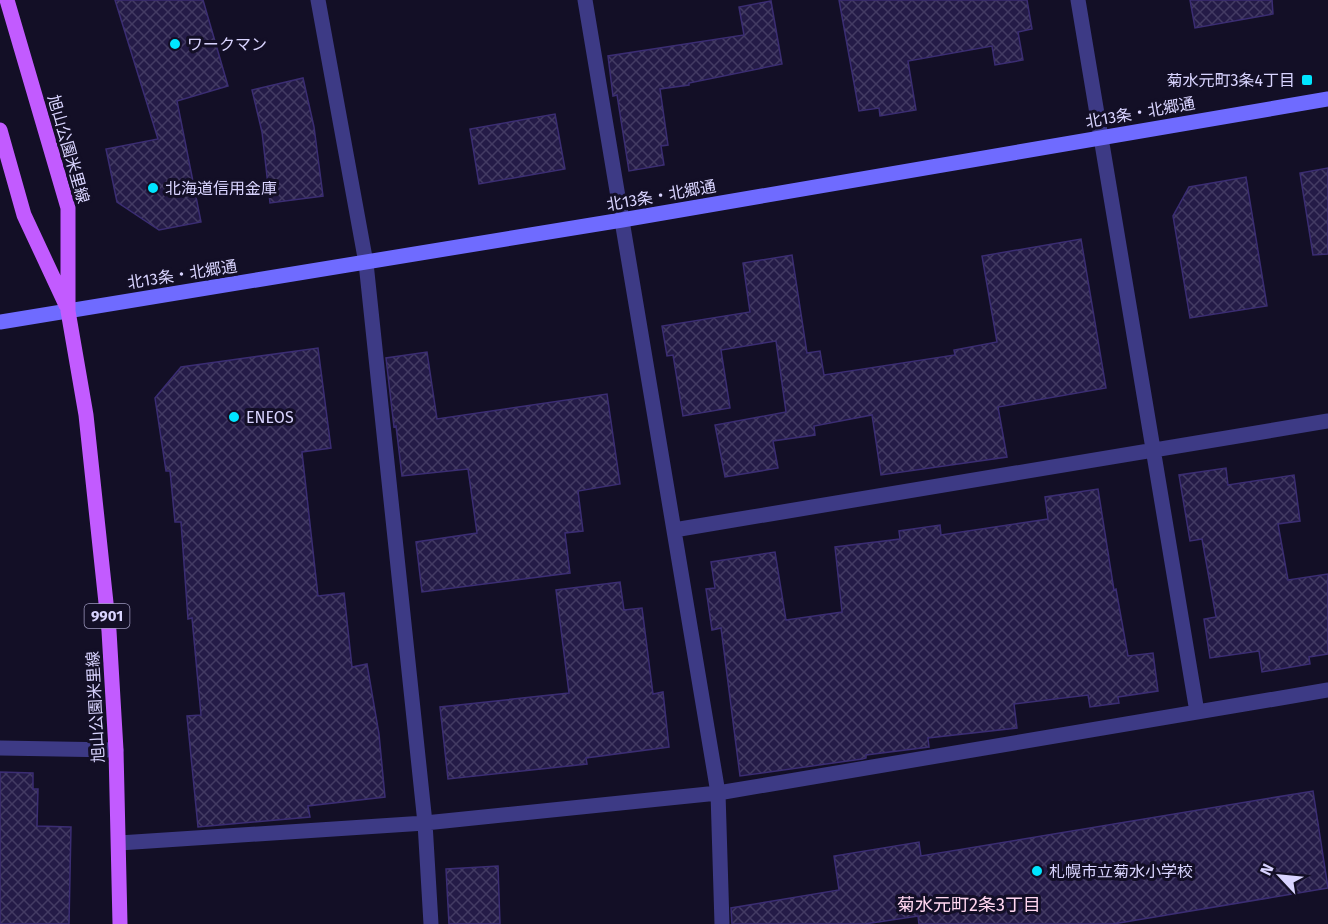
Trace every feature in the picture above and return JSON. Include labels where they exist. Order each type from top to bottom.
[{"type":"main road","name":"旭山公園米里線","points":[[7,0],[68,208],[68,311],[86,415],[109,631],[116,750],[120,924]]},
{"type":"main road","name":"旭山公園米里線","points":[[0,130],[24,215],[68,311]]},
{"type":"street","points":[[318,0],[366,263],[425,823],[431,924]]},
{"type":"street","points":[[585,0],[718,793],[722,924]]},
{"type":"street","points":[[1078,0],[1197,712]]},
{"type":"street","name":"北13条・北郷通","points":[[0,322],[366,263],[1328,99]]},
{"type":"street","points":[[674,530],[1328,421]]},
{"type":"street","points":[[119,843],[425,823],[718,793],[1328,690]]},
{"type":"street","points":[[0,748],[116,750]]},
{"type":"building","points":[[115,0],[203,0],[228,86],[177,101],[201,222],[159,230],[117,202],[106,149],[158,139]]},
{"type":"building","points":[[839,0],[1027,0],[1032,29],[1018,32],[1023,60],[995,65],[992,46],[908,61],[916,110],[880,116],[879,108],[859,111]]},
{"type":"building","points":[[1190,0],[1272,0],[1273,14],[1195,28]]},
{"type":"building","points":[[771,1],[782,64],[689,83],[689,85],[660,89],[668,145],[661,146],[664,165],[629,171],[617,95],[613,96],[608,56],[744,35],[739,7]]},
{"type":"building","points":[[303,78],[314,127],[323,196],[270,203],[262,132],[252,90]]},
{"type":"building","points":[[555,114],[565,169],[479,184],[470,129]]},
{"type":"building","points":[[1328,168],[1328,254],[1313,255],[1300,173]]},
{"type":"building","points":[[1246,177],[1267,306],[1190,318],[1173,216],[1189,187]]},
{"type":"building","points":[[1081,239],[1106,388],[998,407],[1007,457],[881,475],[872,415],[814,426],[815,435],[773,441],[778,468],[725,477],[715,425],[786,412],[776,341],[721,350],[730,408],[683,416],[673,355],[667,356],[662,326],[750,312],[743,263],[792,255],[807,353],[820,351],[824,375],[955,355],[954,350],[997,342],[982,256]]},
{"type":"building","points":[[318,348],[331,448],[302,452],[318,596],[344,593],[352,667],[367,664],[379,734],[385,797],[308,806],[310,817],[198,827],[187,716],[201,715],[192,618],[188,619],[181,522],[175,522],[170,471],[166,471],[155,398],[181,367]]},
{"type":"building","points":[[427,352],[437,419],[607,394],[620,484],[578,491],[583,531],[565,533],[570,573],[422,592],[416,542],[477,533],[468,469],[402,476],[386,358]]},
{"type":"building","points":[[1226,468],[1228,485],[1294,475],[1300,521],[1278,524],[1288,580],[1328,574],[1328,654],[1309,657],[1310,664],[1262,672],[1259,651],[1210,658],[1204,619],[1216,617],[1202,539],[1190,541],[1179,475]]},
{"type":"building","points":[[1098,489],[1114,590],[1116,589],[1128,656],[1153,653],[1158,691],[1118,697],[1119,703],[1090,707],[1088,695],[1014,704],[1017,728],[928,738],[929,747],[740,776],[721,628],[712,630],[706,589],[715,588],[711,562],[775,552],[786,620],[842,612],[835,547],[900,539],[899,531],[940,525],[941,535],[1048,519],[1045,497]]},
{"type":"building","points":[[620,582],[624,610],[642,608],[653,694],[663,692],[669,747],[586,758],[587,764],[448,779],[440,707],[569,693],[556,590]]},
{"type":"building","points":[[0,772],[33,773],[33,789],[38,789],[37,826],[71,827],[69,924],[0,924]]},
{"type":"building","points":[[1313,791],[1328,888],[1113,924],[919,924],[918,916],[865,924],[732,924],[731,908],[839,890],[834,856],[919,842],[921,856]]},
{"type":"building","points":[[498,866],[500,924],[449,924],[446,869]]},
{"type":"place","name":"ワークマン","points":[[175,44]]},
{"type":"place","name":"菊水元町3条4丁目","points":[[1307,80]]},
{"type":"place","name":"北海道信用金庫","points":[[153,188]]},
{"type":"place","name":"ENEOS","points":[[234,417]]},
{"type":"place","name":"札幌市立菊水小学校","points":[[1037,871]]},
{"type":"district","name":"菊水元町2条3丁目","points":[[969,905]]}]
